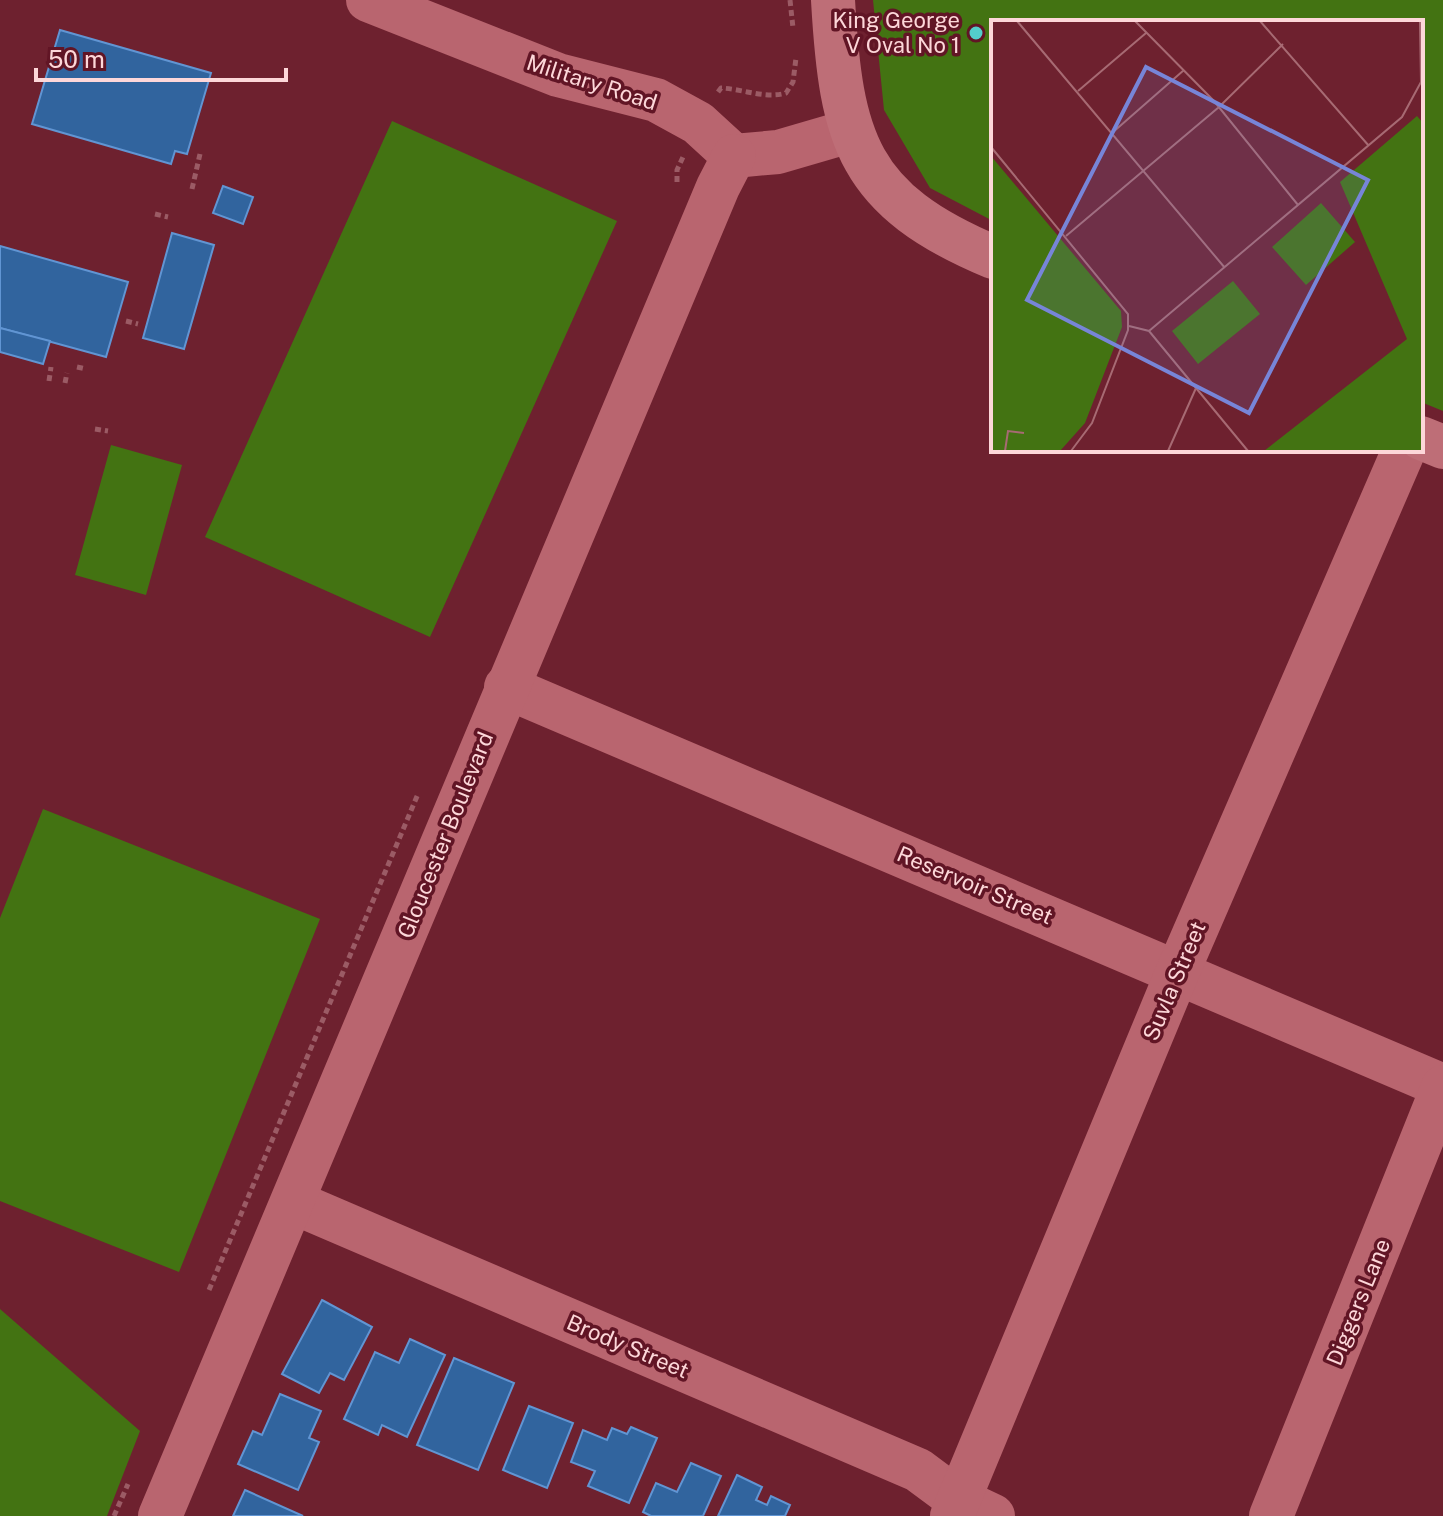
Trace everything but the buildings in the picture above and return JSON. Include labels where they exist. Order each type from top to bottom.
[{"type":"main road","points":[[833,0],[850,131],[864,164],[885,190],[940,232],[991,256]]},
{"type":"main road","points":[[1423,439],[1443,447]]},
{"type":"street","name":"Military Road","points":[[368,0],[558,75],[656,100],[698,123],[734,156]]},
{"type":"street","points":[[734,156],[778,152],[850,131]]},
{"type":"street","name":"Gloucester Boulevard","points":[[160,1516],[506,687],[734,156]]},
{"type":"street","name":"Suvla Street","points":[[967,1510],[1178,971],[1403,452]]},
{"type":"street","name":"Reservoir Street","points":[[506,687],[1443,1086]]},
{"type":"street","name":"Diggers Lane","points":[[1271,1516],[1443,1086]]},
{"type":"street","name":"Brody Street","points":[[293,1202],[918,1470],[967,1510]]},
{"type":"path","points":[[790,0],[794,32]]},
{"type":"path","points":[[721,88],[756,90],[772,97],[786,93],[793,82],[795,54]]},
{"type":"path","points":[[192,189],[200,154]]},
{"type":"path","points":[[155,214],[168,217]]},
{"type":"path","points":[[126,321],[138,324]]},
{"type":"path","points":[[49,381],[51,367]]},
{"type":"path","points":[[77,367],[86,369]]},
{"type":"path","points":[[65,383],[67,373]]},
{"type":"path","points":[[95,429],[108,431]]},
{"type":"green space","points":[[873,0],[1443,0],[1443,411],[1423,403],[1423,20],[991,20],[991,220],[930,188],[884,110]]},
{"type":"green space","points":[[392,121],[617,221],[430,637],[205,537]]},
{"type":"green space","points":[[111,445],[182,465],[146,595],[75,575]]},
{"type":"green space","points":[[43,809],[320,919],[179,1272],[0,1201],[0,918]]},
{"type":"green space","points":[[0,1309],[140,1431],[107,1516],[0,1516]]},
{"type":"place","name":"King George V Oval No 1","points":[[976,33]]}]
